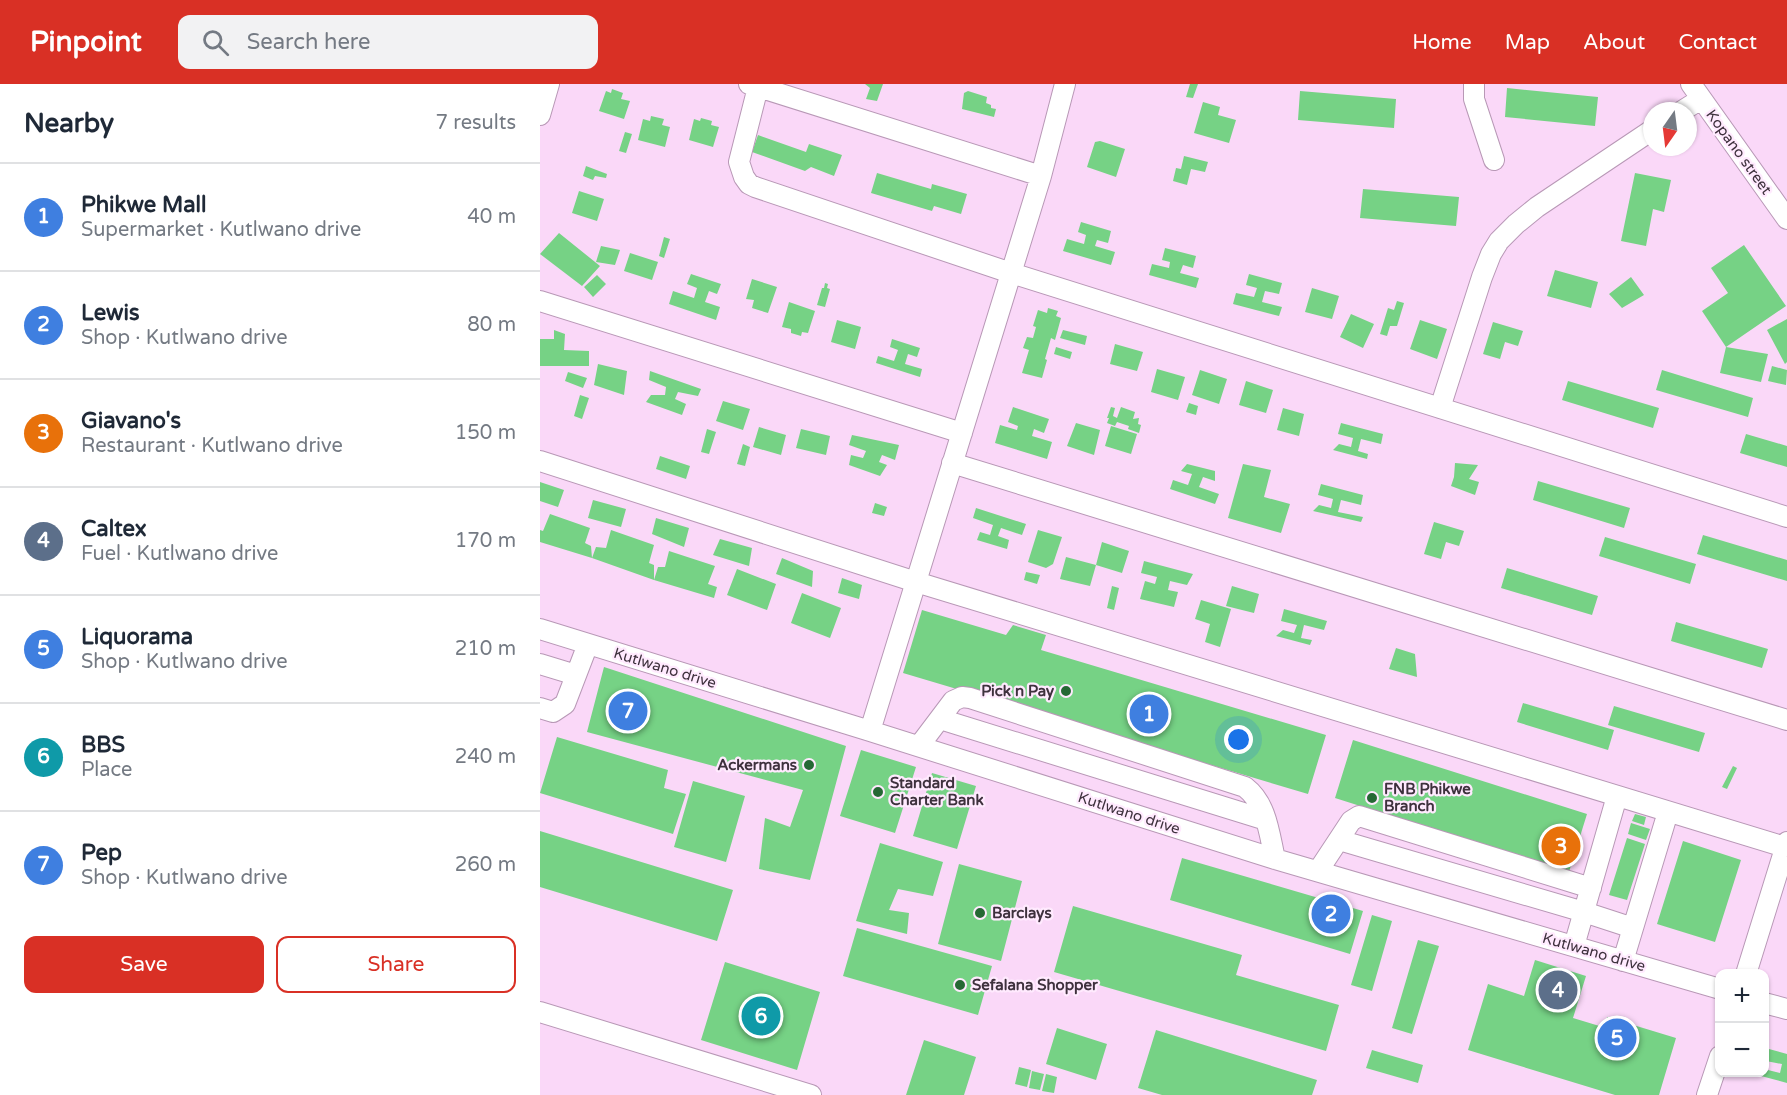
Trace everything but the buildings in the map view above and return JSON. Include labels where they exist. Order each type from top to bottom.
[{"type":"street","points":[[540,115],[549,84]]},
{"type":"street","points":[[870,731],[1041,176],[1065,84]]},
{"type":"street","points":[[1474,84],[1474,99],[1494,160]]},
{"type":"street","points":[[1041,176],[754,86],[739,162],[741,171],[749,184],[1011,273],[1787,517]]},
{"type":"street","name":"Kopano street","points":[[1696,91],[1787,219]]},
{"type":"street","points":[[1440,408],[1482,277],[1499,241],[1537,207],[1643,136]]},
{"type":"street","points":[[540,301],[962,433]]},
{"type":"street","points":[[540,461],[916,582],[1668,812],[1786,844],[1748,969]]},
{"type":"street","points":[[952,463],[1787,720]]},
{"type":"street","name":"Kutlwano drive","points":[[540,629],[1275,859],[1715,988]]},
{"type":"street","points":[[540,708],[554,712],[565,704],[588,644]]},
{"type":"street","points":[[540,664],[576,675]]},
{"type":"street","points":[[919,746],[953,701],[962,697],[970,698],[1245,787],[1254,793],[1263,809],[1275,859]]},
{"type":"street","points":[[940,719],[1266,820]]},
{"type":"street","points":[[1574,946],[1617,796]]},
{"type":"street","points":[[1623,961],[1668,812]]},
{"type":"street","points":[[1318,871],[1351,821],[1359,816],[1591,888]]},
{"type":"street","points":[[1339,840],[1633,928]]},
{"type":"street","points":[[1769,1004],[1787,1009]]},
{"type":"street","points":[[540,1012],[811,1095]]},
{"type":"street","points":[[1707,1095],[1715,1069]]},
{"type":"place","name":"Pick n Pay","points":[[1066,691]]},
{"type":"place","name":"Pep","points":[[628,711]]},
{"type":"place","name":"Phikwe Mall","points":[[1149,714]]},
{"type":"place","name":"Ackermans","points":[[809,765]]},
{"type":"place","name":"Standard Charter Bank","points":[[878,792]]},
{"type":"place","name":"FNB Phikwe Branch","points":[[1372,798]]},
{"type":"place","name":"Giavano's","points":[[1561,846]]},
{"type":"place","name":"Barclays","points":[[980,913]]},
{"type":"place","name":"Lewis","points":[[1331,914]]},
{"type":"place","name":"Sefalana Shopper","points":[[960,985]]},
{"type":"place","name":"Caltex","points":[[1558,990]]},
{"type":"place","name":"BBS","points":[[761,1016]]},
{"type":"place","name":"Liquorama","points":[[1617,1038]]}]
